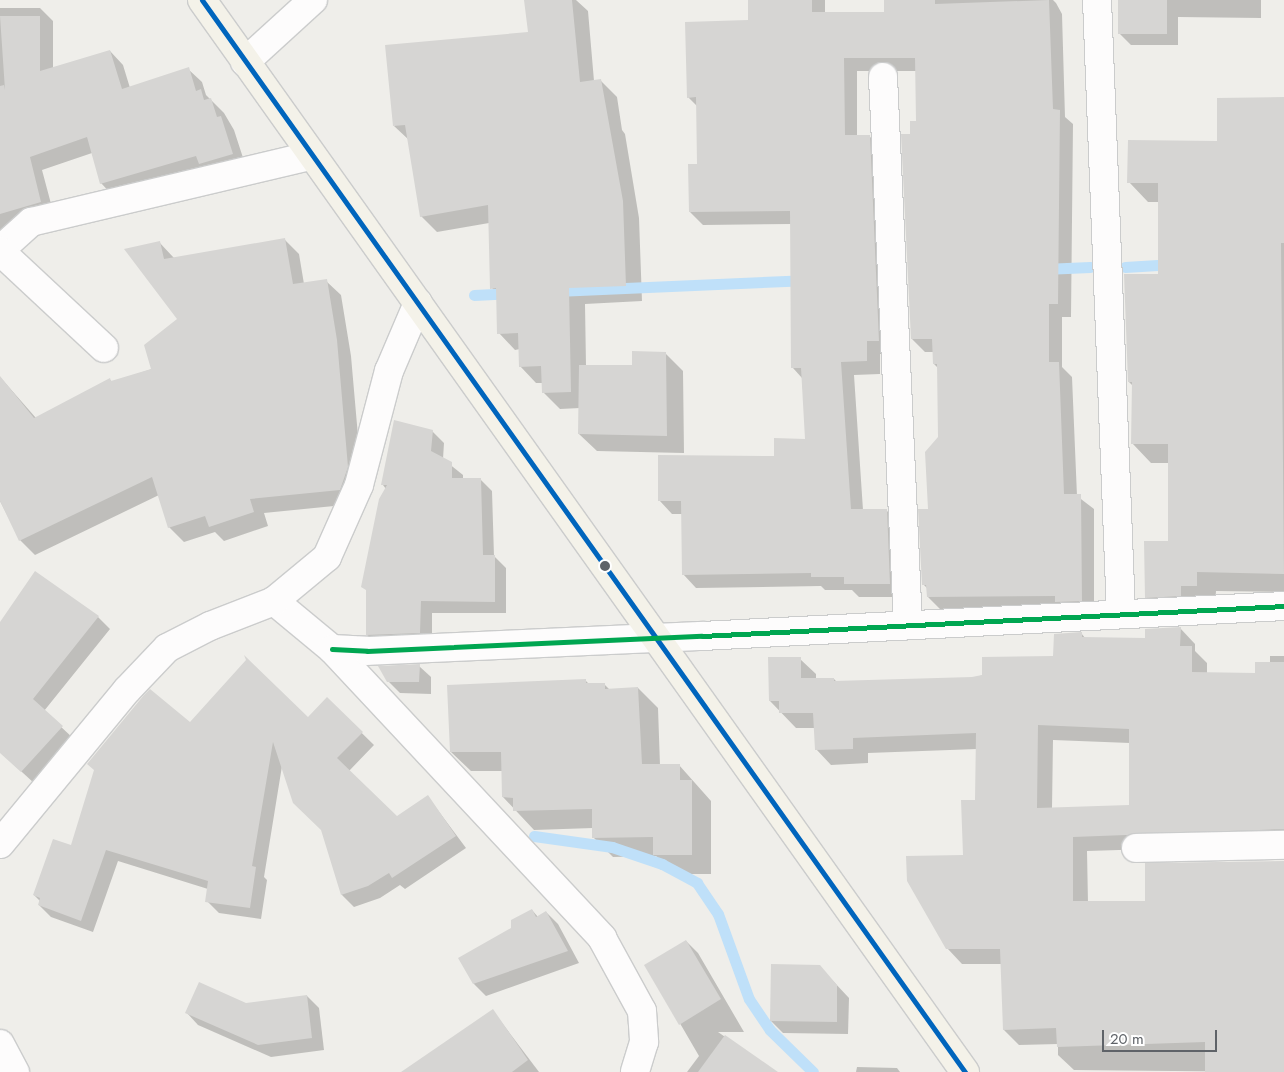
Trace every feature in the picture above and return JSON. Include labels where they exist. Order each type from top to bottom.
[{"type":"main road","points":[[202,0],[310,156],[561,501],[653,637],[965,1072]]},
{"type":"street","points":[[245,62],[313,0]]},
{"type":"street","points":[[1096,0],[1121,614]]},
{"type":"street","points":[[883,77],[908,625]]},
{"type":"street","points":[[104,348],[0,251],[30,222],[310,156]]},
{"type":"street","points":[[0,844],[127,690],[167,648],[210,626],[274,601],[327,557],[344,525],[359,485],[389,371],[418,303]]},
{"type":"street","points":[[274,601],[332,649],[602,938],[642,1011],[644,1042],[635,1072]]},
{"type":"street","points":[[332,649],[367,651],[1284,606]]},
{"type":"street","points":[[1136,848],[1284,845]]},
{"type":"street","points":[[0,1044],[15,1072]]},
{"type":"building","points":[[524,0],[572,0],[580,82],[601,79],[623,201],[626,286],[569,288],[571,392],[542,393],[541,366],[519,367],[518,333],[497,334],[496,288],[490,289],[488,205],[420,217],[405,125],[393,126],[385,45],[528,32]]},
{"type":"building","points":[[748,0],[812,0],[812,12],[884,12],[884,0],[935,0],[935,4],[1049,0],[1053,109],[1060,110],[1058,304],[1049,304],[1049,362],[1059,362],[1064,494],[1081,494],[1082,601],[1055,602],[1055,596],[927,597],[926,585],[922,585],[918,509],[928,509],[925,452],[938,437],[937,364],[933,364],[932,339],[911,339],[901,134],[910,134],[910,121],[916,121],[915,58],[844,58],[845,135],[870,135],[879,341],[867,341],[867,361],[841,362],[851,509],[887,509],[890,584],[844,584],[844,577],[811,577],[811,573],[682,575],[681,501],[658,501],[658,455],[774,456],[774,438],[805,439],[801,368],[791,368],[790,211],[689,212],[688,164],[697,164],[696,97],[687,98],[685,22],[748,20]]},
{"type":"building","points":[[1118,0],[1167,0],[1167,34],[1118,34]]},
{"type":"building","points":[[0,16],[40,16],[40,71],[110,50],[122,89],[189,67],[196,91],[201,89],[204,100],[211,98],[217,117],[221,116],[233,154],[199,164],[196,156],[100,184],[87,137],[30,157],[41,202],[0,214],[0,86],[4,85],[5,90]]},
{"type":"building","points":[[1284,97],[1284,243],[1281,243],[1284,574],[1197,572],[1197,586],[1181,586],[1181,596],[1145,598],[1144,541],[1168,541],[1168,444],[1131,444],[1132,382],[1128,382],[1124,274],[1158,274],[1158,183],[1127,183],[1128,140],[1217,141],[1217,98]]},
{"type":"building","points":[[285,238],[293,284],[327,279],[337,340],[348,467],[340,490],[250,499],[254,512],[209,527],[205,516],[168,528],[152,477],[19,541],[0,501],[0,376],[34,418],[110,378],[111,381],[151,369],[144,345],[177,319],[124,249],[160,241],[164,259]]},
{"type":"building","points":[[632,351],[666,352],[667,436],[578,434],[579,365],[632,365]]},
{"type":"building","points":[[394,420],[433,430],[431,451],[452,462],[452,478],[481,478],[483,555],[495,555],[495,602],[421,601],[420,633],[366,635],[366,590],[361,587],[379,499],[387,485],[381,485]]},
{"type":"building","points":[[35,571],[99,616],[33,699],[63,726],[21,772],[0,753],[0,622]]},
{"type":"building","points":[[1181,627],[1180,646],[1192,646],[1192,672],[1255,673],[1255,662],[1284,662],[1284,829],[1073,837],[1073,901],[1145,901],[1145,863],[1284,861],[1284,1072],[1205,1072],[1205,1042],[1057,1047],[1056,1028],[1003,1030],[1000,949],[946,949],[907,881],[906,856],[963,855],[961,800],[975,800],[976,733],[853,738],[853,749],[815,750],[813,713],[779,713],[779,701],[769,701],[768,657],[801,657],[801,678],[834,678],[834,681],[972,677],[982,675],[982,657],[1053,656],[1054,634],[1082,632],[1082,637],[1145,638],[1145,629]],"holes":[[[1038,725],[1129,729],[1129,805],[1037,808]]]},
{"type":"building","points":[[244,655],[308,717],[327,697],[363,732],[337,758],[397,816],[428,795],[456,836],[392,878],[389,873],[368,886],[341,895],[321,830],[293,803],[273,742],[252,866],[256,867],[250,908],[205,902],[208,881],[106,850],[81,921],[38,905],[40,898],[33,895],[53,839],[71,845],[94,770],[87,764],[150,689],[190,722],[246,660]]},
{"type":"building","points":[[420,664],[419,682],[387,682],[378,666]]},
{"type":"building","points":[[586,679],[586,683],[605,683],[605,689],[638,687],[642,764],[680,764],[680,780],[692,780],[692,855],[653,855],[653,837],[592,838],[592,809],[513,811],[513,798],[502,797],[501,752],[450,752],[447,685]]},
{"type":"building","points":[[532,909],[536,917],[546,911],[568,951],[473,984],[458,958],[511,928],[511,920]]},
{"type":"building","points":[[686,940],[721,999],[679,1025],[644,965]]},
{"type":"building","points":[[771,964],[820,965],[837,985],[837,1022],[770,1021]]},
{"type":"building","points":[[199,982],[246,1003],[307,995],[312,1038],[258,1045],[185,1013]]},
{"type":"building","points":[[493,1009],[528,1060],[512,1072],[401,1072]]},
{"type":"building","points":[[725,1035],[778,1072],[698,1072]]},
{"type":"waterway","points":[[1125,267],[1174,264]]},
{"type":"waterway","points":[[1044,269],[1090,267]]},
{"type":"waterway","points":[[556,291],[804,280]]},
{"type":"waterway","points":[[474,295],[510,293]]},
{"type":"waterway","points":[[534,836],[612,847],[662,864],[697,883],[718,914],[749,999],[770,1030],[813,1072]]},
{"type":"transit line","points":[[202,0],[965,1072]]},
{"type":"transit line","points":[[332,649],[367,651],[702,636],[1284,606]]}]
